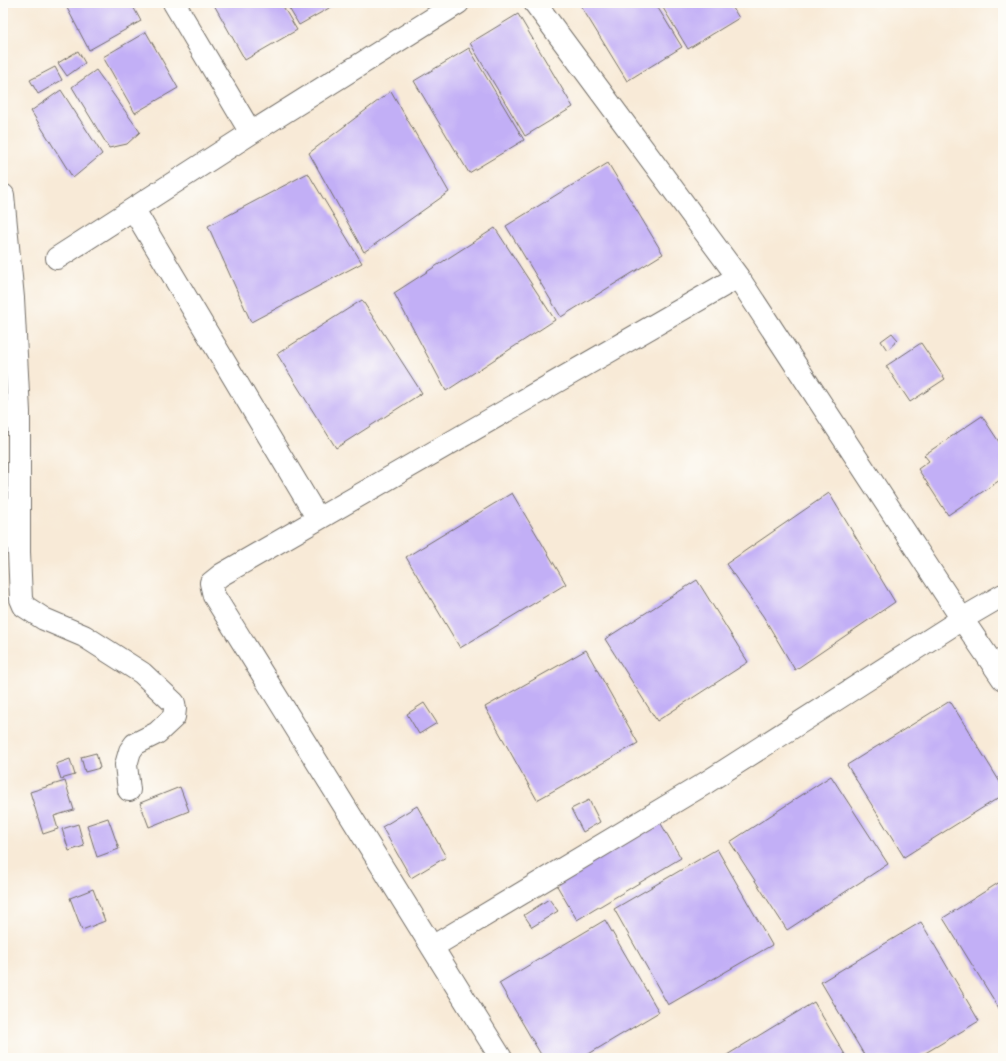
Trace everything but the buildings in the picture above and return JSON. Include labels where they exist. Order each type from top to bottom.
[{"type":"street","points":[[174,3],[252,133]]},
{"type":"street","points":[[57,258],[458,3]]},
{"type":"street","points":[[535,3],[738,277],[1003,680]]},
{"type":"street","points":[[3,195],[13,298],[19,412],[19,552],[21,599],[24,606],[44,619],[84,636],[142,673],[174,703],[174,717],[157,733],[135,744],[130,751],[126,765],[129,790]]},
{"type":"street","points":[[134,210],[318,519]]},
{"type":"street","points":[[500,1058],[214,596],[211,583],[221,575],[738,277]]},
{"type":"street","points":[[432,948],[704,784],[962,619],[1003,595]]}]
